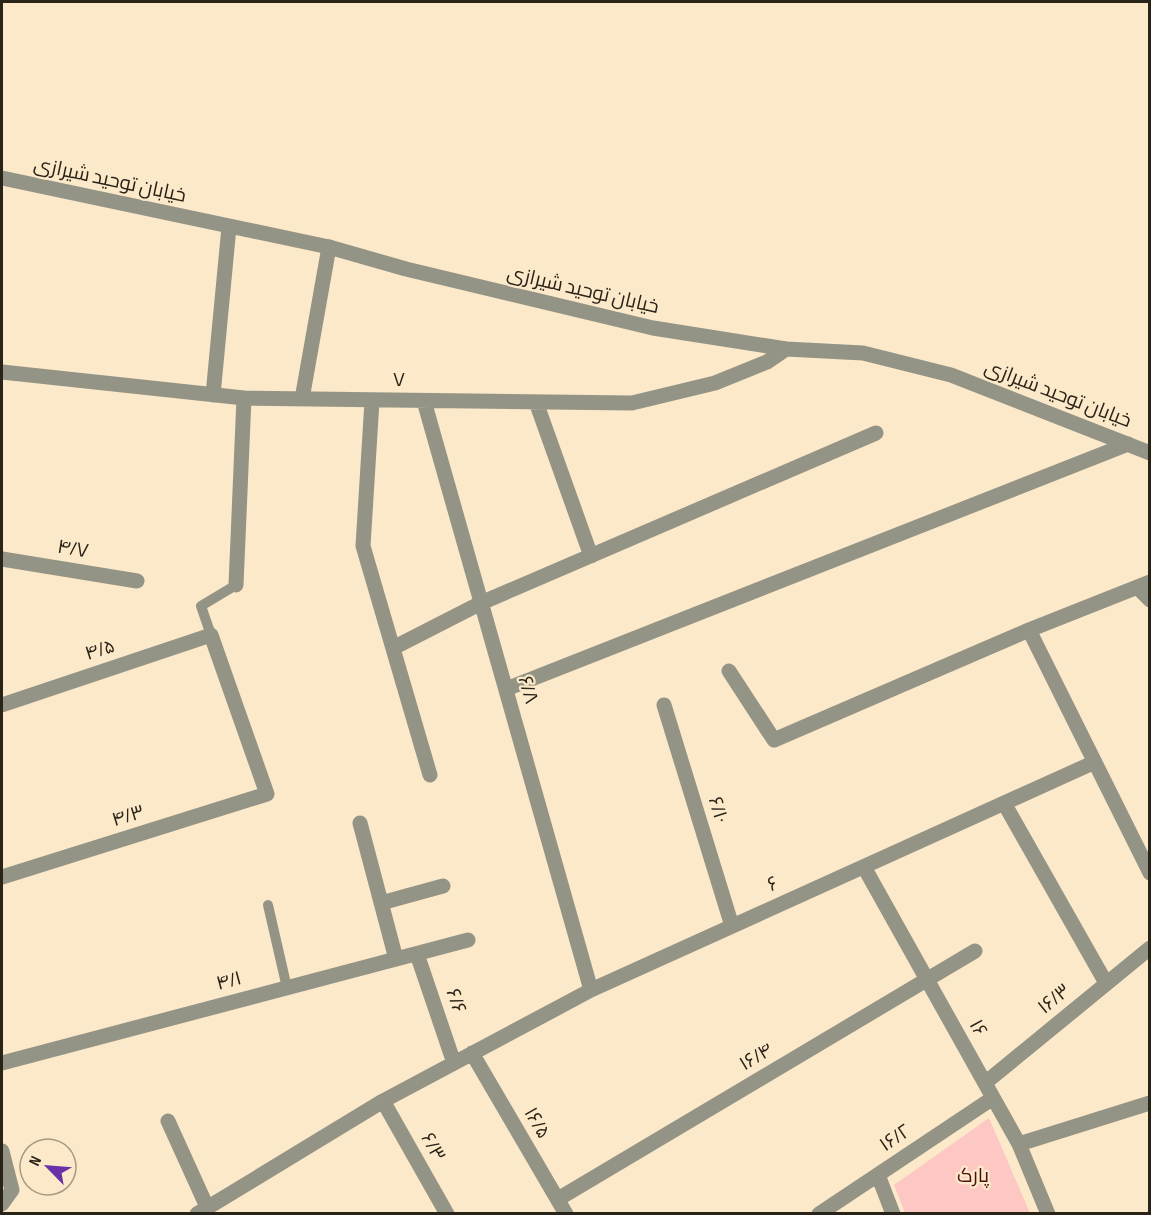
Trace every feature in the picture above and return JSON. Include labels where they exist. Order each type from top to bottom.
[{"type":"street","name":"خیابان توحید شیرازی","points":[[4,179],[329,247],[406,269],[653,328],[786,349],[863,353],[951,375],[1149,453]]},
{"type":"street","points":[[213,395],[229,227]]},
{"type":"street","points":[[302,399],[329,247]]},
{"type":"street","name":"۷","points":[[2,372],[243,398],[632,403],[716,383],[767,362],[786,349]]},
{"type":"street","points":[[236,585],[243,398]]},
{"type":"street","points":[[372,401],[363,546],[430,775]]},
{"type":"street","name":"۶/۸","points":[[424,401],[591,990]]},
{"type":"street","points":[[536,402],[591,556]]},
{"type":"street","points":[[393,648],[482,603],[876,433]]},
{"type":"street","points":[[506,689],[1128,444]]},
{"type":"street","name":"۴/۷","points":[[2,559],[137,581]]},
{"type":"street","points":[[729,671],[774,740],[1029,630],[1143,585],[1149,600]]},
{"type":"street","points":[[1029,630],[1149,873]]},
{"type":"street","name":"۴/۵","points":[[2,705],[211,635]]},
{"type":"street","name":"۴/۳","points":[[2,877],[267,794],[211,635]]},
{"type":"street","name":"۶/۱۰","points":[[664,705],[732,926]]},
{"type":"street","name":"۶","points":[[210,1209],[383,1101],[591,990],[1095,762]]},
{"type":"street","points":[[1004,803],[1106,983]]},
{"type":"street","points":[[360,822],[396,959]]},
{"type":"street","name":"۱۶","points":[[864,867],[1019,1143],[1048,1214]]},
{"type":"street","points":[[381,903],[443,886]]},
{"type":"street","name":"۴/۱","points":[[2,1063],[468,940]]},
{"type":"street","name":"۱۶/۳","points":[[985,1083],[1149,948]]},
{"type":"street","name":"۱۶/۴","points":[[558,1199],[975,951]]},
{"type":"street","name":"۶/۶","points":[[417,954],[454,1062]]},
{"type":"street","name":"۱۶/۵","points":[[472,1053],[566,1214]]},
{"type":"street","name":"۱۶/۲","points":[[819,1214],[993,1098]]},
{"type":"street","name":"۶/۳","points":[[383,1101],[447,1214]]},
{"type":"street","points":[[1019,1143],[1149,1103]]},
{"type":"street","points":[[168,1121],[210,1209]]},
{"type":"street","points":[[2,1151],[12,1190],[2,1204]]},
{"type":"street","points":[[878,1174],[893,1214]]},
{"type":"lane","points":[[211,635],[201,606],[236,585]]},
{"type":"lane","points":[[268,905],[288,988]]},
{"type":"green space","name":"پارک","points":[[989,1118],[1030,1213],[905,1213],[894,1185]]}]
